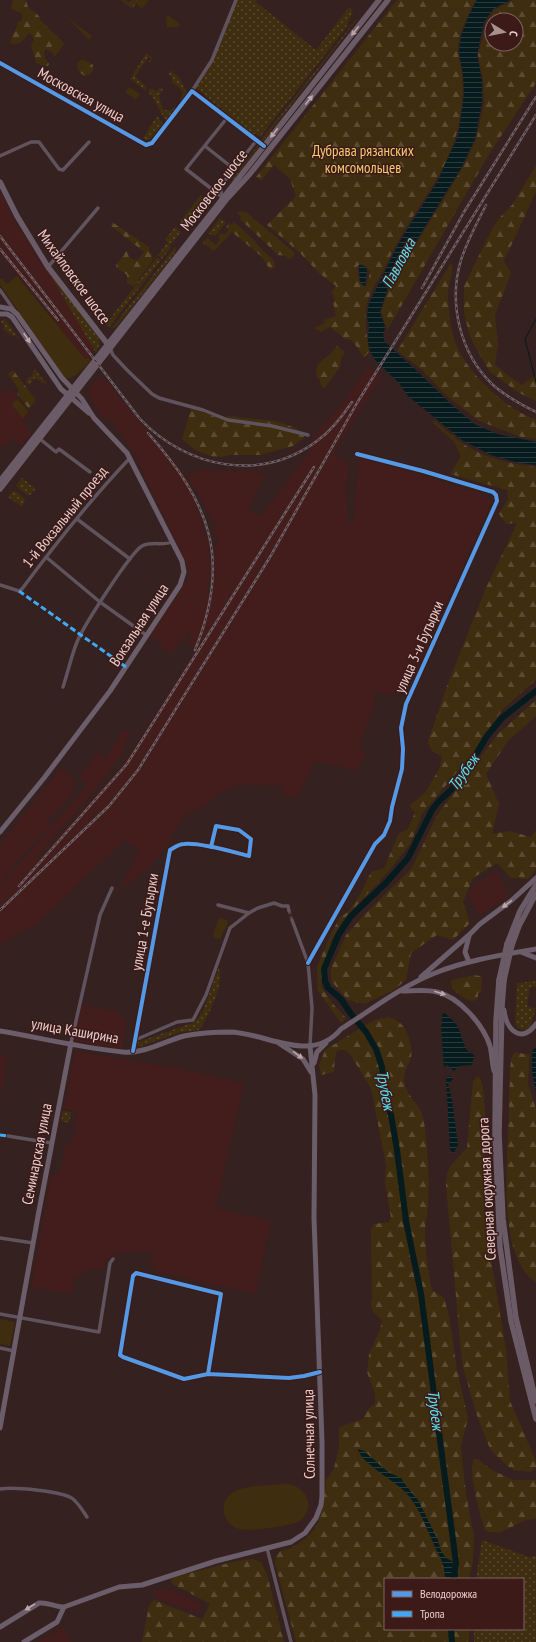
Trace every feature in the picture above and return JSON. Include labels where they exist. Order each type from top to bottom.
[{"type":"main road","name":"Московское шоссе","points":[[70,396],[379,0]]},
{"type":"main road","name":"Московское шоссе","points":[[224,199],[253,170],[388,0]]},
{"type":"main road","name":"Михайловское шоссе","points":[[0,182],[17,216],[48,267],[109,346]]},
{"type":"main road","name":"Вокзальная улица","points":[[0,832],[86,724],[110,691],[184,577],[183,564],[130,458],[94,418],[74,391],[62,378],[17,314],[3,307]]},
{"type":"main road","name":"Вокзальная улица","points":[[1,313],[12,317],[60,388],[94,418]]},
{"type":"main road","points":[[0,489],[40,439],[70,396]]},
{"type":"main road","points":[[0,481],[70,396]]},
{"type":"main road","points":[[417,981],[470,935],[480,924],[512,900],[536,878]]},
{"type":"main road","name":"Северная окружная дорога","points":[[536,885],[520,911],[509,944],[502,980],[495,1076],[495,1154],[500,1247],[511,1321],[536,1419]]},
{"type":"main road","name":"Северная окружная дорога","points":[[509,944],[536,894]]},
{"type":"main road","points":[[469,962],[465,952],[470,935]]},
{"type":"main road","points":[[313,1069],[317,1052],[334,1038],[341,1029],[417,981],[434,973],[469,962],[536,949]]},
{"type":"main road","points":[[520,952],[536,958]]},
{"type":"main road","points":[[502,980],[499,1134],[503,1219],[516,1318],[536,1401]]},
{"type":"main road","points":[[401,991],[436,992],[444,994],[458,1003],[475,1021],[487,1039],[490,1047],[495,1076]]},
{"type":"main road","points":[[502,997],[505,1019],[510,1029],[520,1034],[526,1033],[532,1030],[536,1024]]},
{"type":"main road","name":"улица Каширина","points":[[0,1031],[124,1052],[133,1051],[184,1036],[224,1032],[232,1032],[301,1046],[310,1046]]},
{"type":"main road","points":[[310,1046],[322,1044],[334,1038]]},
{"type":"main road","name":"Солнечная улица","points":[[275,1041],[303,1059],[313,1076]]},
{"type":"main road","name":"Семинарская улица","points":[[0,1428],[51,1143],[71,1043]]},
{"type":"main road","name":"Солнечная улица","points":[[64,1607],[115,1589],[142,1585],[216,1561],[291,1542],[301,1536],[313,1524],[319,1511],[322,1482],[320,1372],[314,1218],[315,1095],[310,1046]]},
{"type":"main road","points":[[0,1627],[39,1602],[55,1607],[64,1607],[56,1622],[24,1642]]},
{"type":"street","points":[[236,0],[210,62],[192,91],[264,146]]},
{"type":"street","name":"Московская улица","points":[[0,63],[146,145],[152,143],[192,91]]},
{"type":"street","points":[[224,199],[186,169],[227,118]]},
{"type":"street","points":[[224,199],[220,187],[256,140]]},
{"type":"street","points":[[0,156],[30,142],[39,142],[59,169],[63,170],[89,142]]},
{"type":"street","points":[[205,146],[234,169]]},
{"type":"street","points":[[48,267],[98,208]]},
{"type":"street","points":[[0,290],[17,314]]},
{"type":"street","points":[[1,313],[6,298]]},
{"type":"street","points":[[109,346],[113,355],[127,370],[152,394],[159,398],[203,410],[228,420],[272,426],[308,435]]},
{"type":"street","points":[[40,439],[56,452],[59,449],[90,472]]},
{"type":"street","name":"улица 3-и Бутырки","points":[[308,963],[375,844],[384,835],[390,821],[392,806],[402,769],[402,728],[406,704],[497,502],[496,495],[493,492],[423,471],[357,454]]},
{"type":"street","name":"1-й Вокзальный проезд","points":[[0,585],[19,591],[22,589],[112,476],[130,458]]},
{"type":"street","points":[[77,519],[130,559]]},
{"type":"street","points":[[63,687],[77,642],[81,634],[100,602],[130,559],[141,547],[172,542]]},
{"type":"street","points":[[46,557],[100,602],[146,635]]},
{"type":"street","name":"улица 1-е Бутырки","points":[[133,1051],[170,850],[177,845],[186,843],[222,849],[249,856],[251,839],[239,830],[216,826],[211,847]]},
{"type":"street","name":"Семинарская улица","points":[[71,1043],[100,915],[112,888]]},
{"type":"street","points":[[136,1040],[177,1022],[193,1020],[206,995],[230,928],[249,913],[258,908],[274,903],[282,906],[288,906],[289,911]]},
{"type":"street","points":[[218,905],[249,913]]},
{"type":"street","points":[[292,921],[308,963],[312,1008],[310,1046]]},
{"type":"street","points":[[8,1136],[51,1143]]},
{"type":"street","points":[[0,1238],[33,1243]]},
{"type":"street","points":[[0,1314],[99,1332],[108,1270],[113,1259]]},
{"type":"street","points":[[208,1374],[221,1294],[136,1273],[133,1276],[120,1355],[184,1378],[208,1374],[289,1378],[320,1372]]},
{"type":"street","points":[[0,1348],[14,1351]]},
{"type":"street","points":[[0,1489],[34,1490],[63,1495],[73,1499],[87,1517]]},
{"type":"street","points":[[267,1548],[291,1642]]},
{"type":"shaded area","points":[[0,191],[13,219],[62,293],[94,349],[89,358],[85,360],[40,302],[0,256]]},
{"type":"shaded area","points":[[368,366],[382,376],[333,454],[349,463],[346,487],[348,524],[353,525],[359,457],[446,482],[449,485],[481,492],[482,497],[492,501],[414,675],[390,695],[371,691],[376,700],[359,746],[362,748],[362,751],[366,753],[357,771],[315,761],[300,791],[294,797],[284,796],[283,786],[240,784],[216,796],[207,805],[186,815],[171,835],[173,837],[158,858],[130,884],[121,886],[139,850],[126,839],[36,924],[0,945],[0,885],[77,798],[87,784],[79,779],[98,752],[106,758],[125,729],[130,734],[122,750],[124,751],[116,763],[37,856],[39,858],[121,767],[143,735],[194,652],[193,646],[189,645],[191,631],[169,654],[151,634],[189,578],[189,570],[132,449],[111,420],[108,421],[103,416],[90,399],[90,392],[87,388],[102,376],[188,479],[209,546],[211,574],[206,593],[212,598],[214,582],[214,548],[218,539],[213,533],[216,523],[212,522],[188,477],[192,473],[196,475],[197,469],[217,472],[217,469],[234,471],[245,470],[265,475],[248,509],[260,517],[308,454],[315,434],[354,389]]},
{"type":"shaded area","points":[[0,388],[4,393],[10,389],[30,412],[23,422],[25,427],[32,433],[21,446],[11,438],[3,447],[0,445]]},
{"type":"shaded area","points":[[61,768],[73,778],[72,781],[76,784],[71,792],[72,794],[47,821],[51,825],[25,851],[0,883],[0,845]]},
{"type":"shaded area","points":[[496,871],[503,882],[508,897],[480,915],[469,896],[476,884]]},
{"type":"shaded area","points":[[81,1005],[118,1012],[126,1024],[122,1049],[74,1041]]},
{"type":"shaded area","points":[[75,1051],[181,1069],[244,1083],[216,1208],[271,1221],[256,1294],[153,1271],[151,1252],[120,1252],[106,1260],[104,1270],[90,1268],[75,1279],[73,1291],[69,1294],[31,1287],[51,1176],[60,1173],[66,1143],[72,1144],[78,1112],[64,1109]]},
{"type":"shaded area","points":[[0,1055],[7,1057],[2,1091],[0,1090]]},
{"type":"shaded area","points":[[167,1589],[178,1592],[202,1605],[198,1614],[156,1598],[157,1595],[153,1590]]},
{"type":"shaded area","points":[[63,1627],[72,1642],[37,1642]]},
{"type":"green space","points":[[13,0],[26,0],[28,7],[39,16],[41,21],[63,42],[64,44],[55,56],[53,56],[53,53],[46,49],[44,51],[45,58],[49,64],[48,66],[36,63],[31,45],[34,40],[32,35],[29,33],[20,43],[12,44],[10,42],[17,23],[21,21],[23,16],[21,13],[11,9]]},
{"type":"green space","points":[[121,0],[125,0],[130,3],[132,0],[139,0],[132,9]]},
{"type":"green space","points":[[140,0],[149,0],[142,9],[137,4]]},
{"type":"green space","points":[[238,0],[257,0],[256,2],[316,50],[349,7],[353,10],[346,28],[260,137],[256,134],[252,134],[196,88],[211,65]]},
{"type":"green space","name":"Дубрава рязанских комсомольцев","points":[[397,0],[476,0],[464,24],[458,45],[458,54],[462,72],[463,95],[457,134],[445,164],[398,241],[370,295],[366,314],[369,352],[364,358],[352,340],[345,339],[330,327],[321,332],[314,328],[325,323],[324,320],[336,316],[333,302],[335,301],[332,292],[336,286],[320,274],[300,253],[267,225],[296,196],[290,179],[274,165],[261,181],[256,177]],"holes":[[[360,264],[366,266],[370,272],[366,287],[360,283],[357,267]]]},
{"type":"green space","points":[[513,0],[536,0],[536,83],[488,156],[388,329],[381,312],[389,288],[462,169],[476,140],[484,103],[483,80],[478,55],[484,31],[484,52],[524,52],[524,12],[493,12]]},
{"type":"green space","points":[[168,15],[180,24],[179,27],[167,27],[166,16]]},
{"type":"green space","points":[[67,17],[92,36],[89,40]]},
{"type":"green space","points":[[357,18],[357,20],[264,140],[260,141]]},
{"type":"green space","points":[[146,53],[153,58],[149,62],[151,58],[148,57],[135,77],[146,86],[145,90],[130,79]]},
{"type":"green space","points":[[82,59],[93,65],[93,71],[85,76],[80,73],[77,67],[78,62]]},
{"type":"green space","points":[[170,70],[179,77],[187,93],[181,102],[180,100],[183,93],[180,88],[172,83],[172,79],[169,75]]},
{"type":"green space","points":[[129,87],[140,94],[136,100],[125,92]]},
{"type":"green space","points":[[160,87],[163,89],[159,96],[162,108],[165,110],[172,110],[174,107],[176,108],[166,122],[152,96],[148,92],[150,88],[156,92]]},
{"type":"green space","points":[[157,116],[163,124],[150,140],[145,140],[143,138]]},
{"type":"green space","points":[[258,145],[258,148],[232,182],[231,181]]},
{"type":"green space","points":[[536,166],[536,192],[504,261],[511,273],[495,315],[498,344],[495,365],[521,385],[536,375],[536,401],[519,393],[490,372],[470,337],[464,313],[464,286],[492,229],[501,216],[512,205]]},
{"type":"green space","points":[[201,195],[205,199],[205,202],[186,226],[180,221]]},
{"type":"green space","points":[[240,211],[246,212],[294,252],[294,256],[287,259],[286,256],[278,255],[242,221],[240,221],[241,217],[237,213]]},
{"type":"green space","points":[[220,218],[225,222],[225,224],[215,236],[208,233]]},
{"type":"green space","points":[[112,222],[149,247],[149,252],[152,254],[153,260],[133,286],[127,283],[127,275],[117,268],[116,265],[127,251],[129,257],[137,261],[144,252],[111,226]]},
{"type":"green space","points":[[234,222],[274,261],[275,267],[270,270],[262,257],[232,232],[214,251],[203,243],[207,238],[216,245],[220,239],[218,237],[221,233],[224,235],[229,230],[226,227],[229,223],[232,225]]},
{"type":"green space","points":[[175,227],[181,232],[171,244],[165,240]]},
{"type":"green space","points":[[168,242],[171,247],[162,259],[158,255]]},
{"type":"green space","points":[[175,247],[176,250],[174,254],[117,326],[111,329]]},
{"type":"green space","points":[[157,257],[161,260],[110,326],[107,327],[106,324]]},
{"type":"green space","points":[[451,263],[452,271],[448,292],[449,313],[453,336],[460,353],[477,377],[488,388],[512,407],[536,420],[536,439],[521,437],[479,421],[447,396],[421,369],[397,351]]},
{"type":"green space","points":[[45,266],[97,335],[100,344],[96,353]]},
{"type":"green space","points":[[17,276],[85,359],[89,358],[90,361],[76,375],[65,378],[0,285],[0,279],[7,284]]},
{"type":"green space","points":[[5,319],[18,338],[3,330],[4,325],[1,322]]},
{"type":"green space","points":[[337,346],[345,352],[341,359],[340,367],[324,389],[321,386],[320,380],[316,376],[317,368],[318,365]]},
{"type":"green space","points":[[35,369],[46,383],[45,384],[34,378],[29,385],[26,382],[28,377],[31,377]]},
{"type":"green space","points":[[13,370],[36,400],[29,409],[17,394],[19,390],[8,374]]},
{"type":"green space","points":[[17,399],[28,411],[23,418],[12,405]]},
{"type":"green space","points":[[191,409],[226,420],[227,416],[275,421],[296,428],[304,436],[303,439],[293,446],[260,455],[229,455],[222,457],[210,456],[195,450],[182,439]]},
{"type":"green space","points":[[434,420],[459,441],[484,455],[536,467],[536,680],[503,709],[472,754],[422,814],[411,843],[388,872],[343,920],[332,939],[323,967],[321,987],[346,1018],[341,1023],[318,991],[317,967],[329,938],[340,917],[348,912],[360,895],[371,872],[384,868],[399,833],[408,829],[415,812],[409,806],[425,793],[439,769],[442,757],[431,750],[428,741],[447,686],[485,590],[517,523],[506,524],[499,514],[508,499],[507,490],[450,474],[461,456],[454,442],[433,423]]},
{"type":"green space","points":[[22,478],[36,489],[28,496],[16,486]]},
{"type":"green space","points":[[14,490],[25,499],[22,507],[8,497]]},
{"type":"green space","points":[[536,700],[536,716],[508,741],[486,774],[499,804],[492,834],[510,831],[531,837],[536,830],[536,869],[528,879],[511,878],[497,863],[473,878],[463,902],[470,923],[453,940],[437,935],[411,953],[406,980],[394,990],[364,1004],[348,1000],[331,981],[331,969],[346,935],[412,868],[436,817],[447,802],[498,734]]},
{"type":"green space","points":[[220,918],[227,920],[228,923],[220,939],[214,937],[213,935]]},
{"type":"green space","points":[[219,967],[220,975],[218,991],[215,1000],[199,1030],[181,1032],[136,1048],[138,1042],[195,1022],[203,1011]]},
{"type":"green space","points":[[475,975],[482,978],[481,992],[478,993],[478,999],[471,1001],[468,1000],[452,989],[452,980]]},
{"type":"green space","points":[[536,981],[536,987],[530,987],[527,1007],[536,1008],[528,1029],[522,1030],[517,1028],[515,1022],[517,983]]},
{"type":"green space","points":[[388,1017],[396,1020],[405,1029],[411,1046],[411,1058],[404,1078],[407,1090],[423,1115],[424,1121],[429,1183],[428,1206],[425,1223],[427,1260],[432,1290],[444,1298],[449,1315],[457,1370],[468,1418],[461,1446],[466,1494],[474,1536],[473,1561],[469,1578],[384,1578],[384,1630],[469,1630],[469,1642],[296,1642],[275,1563],[276,1557],[280,1551],[291,1548],[301,1542],[313,1531],[319,1521],[323,1506],[326,1480],[334,1469],[339,1446],[339,1428],[363,1419],[367,1410],[375,1404],[375,1394],[367,1372],[369,1354],[380,1330],[382,1320],[373,1311],[371,1306],[371,1229],[374,1224],[389,1222],[391,1218],[385,1183],[386,1165],[371,1089],[350,1054],[343,1050],[337,1051],[334,1072],[321,1075],[319,1065],[325,1050],[374,1020]]},
{"type":"green space","points":[[515,1052],[530,1055],[528,1084],[536,1109],[536,1282],[524,1271],[516,1256],[508,1216],[506,1172],[510,1072],[511,1058]]},
{"type":"green space","points":[[477,1077],[480,1078],[483,1087],[486,1126],[483,1187],[485,1224],[506,1349],[510,1401],[536,1461],[536,1467],[531,1472],[513,1470],[490,1449],[477,1416],[463,1367],[446,1185],[447,1174],[451,1165],[467,1148],[473,1081]]},
{"type":"green space","points":[[63,1111],[71,1112],[69,1123],[61,1121]]},
{"type":"green space","points":[[0,1319],[15,1322],[10,1346],[0,1344]]},
{"type":"green space","points":[[474,1459],[478,1459],[490,1469],[513,1480],[536,1480],[536,1519],[522,1522],[500,1532],[485,1531],[473,1484],[472,1466]]},
{"type":"green space","points":[[286,1484],[292,1485],[303,1492],[308,1502],[306,1514],[297,1522],[281,1526],[244,1530],[234,1527],[229,1523],[224,1515],[224,1505],[227,1498],[241,1489]]},
{"type":"green space","points":[[482,1540],[529,1557],[536,1556],[536,1642],[474,1642],[474,1630],[524,1630],[524,1578],[476,1578]]},
{"type":"green space","points":[[252,1559],[261,1562],[267,1574],[284,1642],[142,1642],[149,1605],[154,1600],[202,1619],[210,1604],[171,1583],[171,1580],[175,1577],[236,1561]]},
{"type":"water","name":"Павловка","points":[[477,0],[510,0],[493,9],[491,12],[484,12],[484,22],[477,55],[482,80],[482,103],[475,139],[461,168],[388,287],[380,312],[385,327],[383,337],[385,342],[474,424],[497,434],[536,442],[536,465],[515,462],[491,455],[462,440],[408,396],[399,383],[375,360],[370,351],[368,341],[369,326],[367,317],[369,303],[400,241],[437,182],[458,136],[464,94],[463,74],[459,52],[461,36],[469,15]]},
{"type":"water","points":[[359,265],[364,266],[367,270],[365,286],[360,283]]},
{"type":"water","points":[[443,1012],[458,1027],[464,1045],[470,1053],[474,1055],[472,1065],[459,1066],[454,1071],[447,1065],[444,1067],[441,1027]]},
{"type":"water","points":[[536,1047],[536,1092],[532,1073],[532,1051]]},
{"type":"water","points":[[451,1076],[453,1079],[448,1084],[452,1100],[458,1145],[453,1154],[450,1149],[446,1077]]},
{"type":"water","points":[[358,1449],[364,1451],[388,1472],[401,1478],[418,1500],[438,1540],[441,1551],[446,1558],[456,1563],[459,1578],[445,1578],[441,1559],[420,1513],[409,1497],[399,1486],[370,1465],[360,1454]]},
{"type":"waterway","points":[[536,319],[525,339],[536,382]]},
{"type":"waterway","name":"Трубеж","points":[[453,1578],[456,1563],[421,1294],[406,1221],[397,1150],[391,1115],[386,1100],[382,1067],[376,1049],[366,1032],[341,999],[328,988],[325,981],[324,969],[339,934],[351,916],[386,883],[408,858],[432,810],[462,778],[487,736],[502,718],[536,691]]},
{"type":"waterway","name":"Трубеж","points":[[451,1630],[452,1642]]},
{"type":"tunnel","points":[[289,911],[292,920]]},
{"type":"railway","points":[[422,288],[464,212],[536,97]]},
{"type":"railway","points":[[0,910],[109,806],[138,770],[270,557],[357,403],[536,115]]},
{"type":"railway","points":[[486,205],[466,246],[457,276],[457,310],[460,326],[472,358],[481,372],[502,392],[513,400],[536,412]]},
{"type":"railway","points":[[0,236],[140,419],[159,436],[179,449],[202,459],[225,464],[248,465],[272,462],[295,454],[317,441],[336,423],[352,402]]},
{"type":"railway","points":[[0,249],[58,320]]},
{"type":"railway","points":[[148,433],[187,484],[200,508],[209,534],[213,560],[212,588],[206,617],[195,650]]},
{"type":"railway","points":[[19,886],[127,764],[314,467]]},
{"type":"marked path","points":[[19,591],[126,667]]},
{"type":"marked path","points":[[0,1135],[8,1136]]},
{"type":"cycle path","points":[[0,63],[146,145],[152,143],[192,91],[264,146]]},
{"type":"cycle path","points":[[308,963],[375,844],[384,835],[390,821],[402,769],[403,749],[401,728],[406,704],[497,501],[496,495],[493,492],[423,471],[357,454]]},
{"type":"cycle path","points":[[133,1051],[170,850],[180,845],[199,844],[207,846],[216,848],[249,856],[251,839],[239,830],[216,826],[211,847]]},
{"type":"cycle path","points":[[208,1374],[221,1294],[136,1273],[133,1276],[120,1355],[123,1357],[184,1379],[208,1374],[289,1378],[320,1372]]}]
